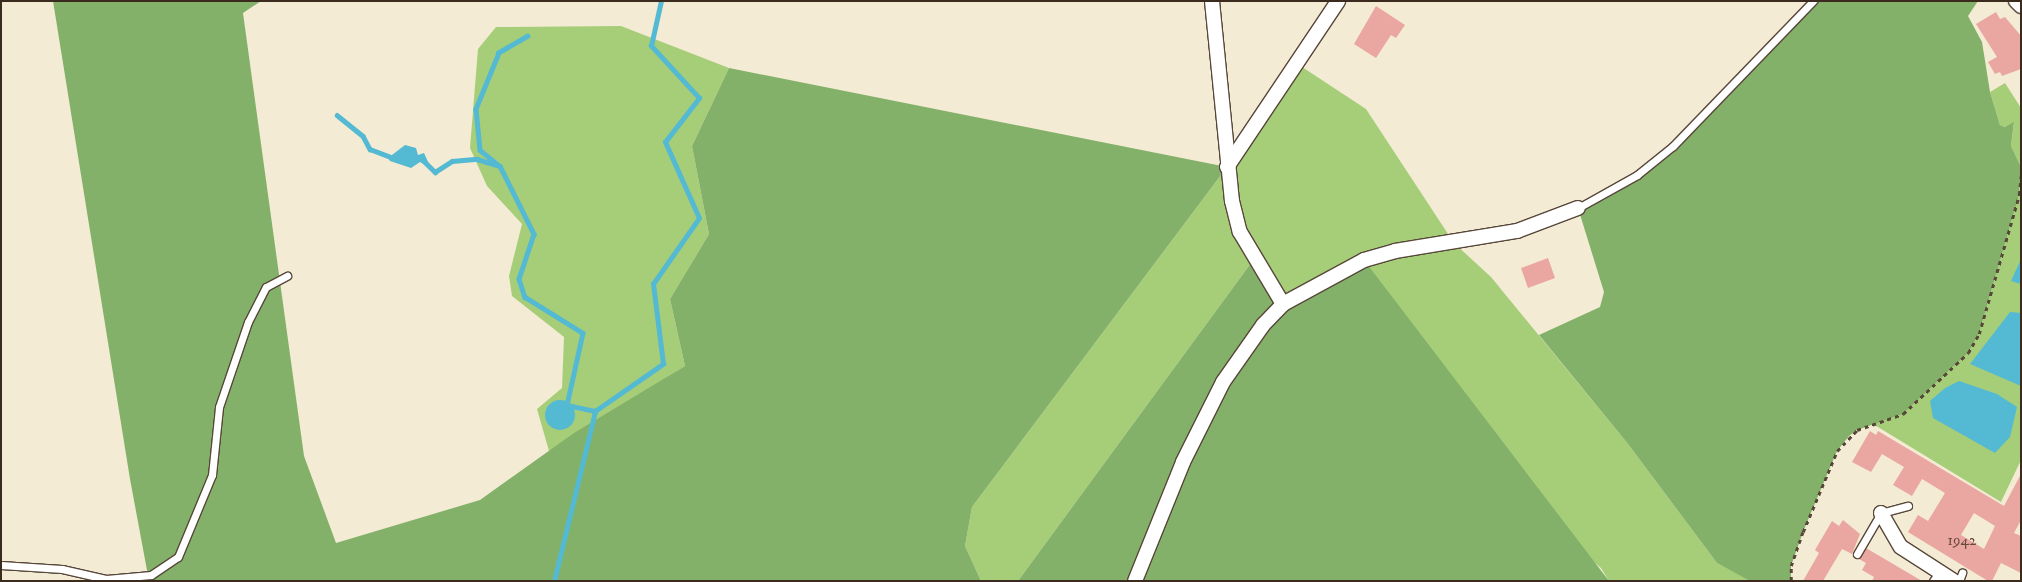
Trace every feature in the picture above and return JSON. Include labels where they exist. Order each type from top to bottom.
[{"type":"street","points":[[1212,1],[1226,167],[1240,232],[1283,304]]},
{"type":"street","points":[[1226,167],[1338,1]]},
{"type":"street","points":[[2016,1],[2021,6]]},
{"type":"street","points":[[1135,581],[1183,462],[1223,382],[1243,350],[1283,304],[1364,260],[1395,250],[1517,231],[1578,208]]},
{"type":"street","points":[[1881,513],[1901,547],[1936,576],[1958,577]]},
{"type":"lane","points":[[1578,208],[1637,174],[1673,146],[1814,1]]},
{"type":"lane","points":[[1,565],[62,569],[106,579],[151,575],[178,557],[212,475],[219,407],[248,322],[266,287],[287,276]]},
{"type":"lane","points":[[1857,554],[1881,513],[1908,506]]},
{"type":"lane","points":[[1958,577],[1959,581]]},
{"type":"path","points":[[1791,581],[1791,566],[1803,532],[1837,451],[1857,430],[1903,414],[1968,353],[1979,334],[2015,213],[2021,175]]},
{"type":"green space","points":[[53,1],[261,1],[243,13],[304,456],[336,543],[480,500],[574,433],[685,366],[670,299],[709,234],[692,146],[729,68],[1227,167],[972,507],[965,546],[981,581],[149,581],[130,479]]},
{"type":"green space","points":[[1814,1],[1978,1],[1968,16],[1982,42],[1990,92],[2000,125],[2005,127],[2014,122],[2011,146],[2021,167],[2019,195],[1979,334],[1968,353],[1903,414],[1857,430],[1849,436],[1837,451],[1803,532],[1791,566],[1791,581],[1750,581],[1717,563],[1628,444],[1539,335],[1600,307],[1604,292],[1578,208],[1637,175],[1673,146]]},
{"type":"green space","points":[[621,26],[729,68],[692,146],[709,234],[670,299],[685,366],[549,451],[537,409],[562,388],[564,337],[512,296],[509,276],[522,224],[487,186],[470,148],[478,49],[496,27]]},
{"type":"green space","points":[[1296,63],[1366,109],[1454,243],[1491,277],[1628,444],[1717,563],[1751,581],[1609,581],[1601,568],[1283,304],[1254,259],[1018,581],[981,581],[965,546],[972,507],[1227,167]]},
{"type":"green space","points":[[2005,83],[2021,108],[2021,167],[2011,146],[2014,123],[2005,127],[2000,125],[1990,92]]},
{"type":"green space","points":[[2021,175],[2021,460],[2001,502],[1873,424],[1903,414],[1968,353],[1979,334],[2019,195]]},
{"type":"green space","points":[[1254,259],[1284,304],[1364,260],[1609,581],[1018,581]]},
{"type":"water","points":[[405,145],[416,148],[418,155],[424,153],[429,164],[427,166],[420,162],[411,168],[390,161],[388,158]]},
{"type":"water","points":[[2021,259],[2021,284],[2011,281]]},
{"type":"water","points":[[2010,312],[2021,313],[2021,386],[1970,364]]},
{"type":"water","points":[[1959,381],[1997,394],[2017,407],[2010,437],[1995,453],[1933,418],[1930,401],[1945,388]]},
{"type":"water","points":[[560,400],[571,404],[575,415],[571,426],[560,430],[549,426],[545,415],[549,404]]},
{"type":"building","points":[[1376,6],[1405,25],[1396,38],[1391,35],[1376,58],[1354,44]]},
{"type":"building","points":[[1996,12],[2000,19],[2005,17],[2021,36],[2021,69],[2002,76],[2000,72],[1995,74],[1988,62],[1997,57],[1976,24]]},
{"type":"building","points":[[1548,258],[1555,278],[1528,288],[1521,268]]},
{"type":"building","points":[[1870,431],[1876,435],[1878,431],[2004,506],[2021,474],[2021,520],[2014,533],[2021,536],[2021,573],[2001,563],[1992,581],[1988,581],[1908,532],[1918,515],[1928,521],[1945,493],[1922,479],[1912,496],[1893,485],[1904,467],[1882,454],[1871,472],[1852,462]],"holes":[[[1974,513],[1995,526],[1984,549],[1961,535]]]},
{"type":"building","points":[[1843,520],[1860,534],[1852,554],[1842,549],[1823,581],[1803,581],[1819,553],[1815,550],[1832,521],[1839,526]]},
{"type":"building","points":[[1866,548],[1922,581],[1872,581],[1874,577],[1862,570],[1866,563],[1859,559]]},
{"type":"waterway","points":[[554,581],[595,411],[663,364],[653,284],[699,218],[665,142],[699,98],[651,46],[661,1]]},
{"type":"waterway","points":[[528,36],[499,53],[476,109],[480,150],[500,166],[534,234],[519,279],[525,297],[583,333],[567,405],[595,411]]},
{"type":"waterway","points":[[337,115],[363,136],[370,149],[393,158]]},
{"type":"waterway","points":[[424,161],[435,172],[452,161],[477,159],[497,165]]}]
